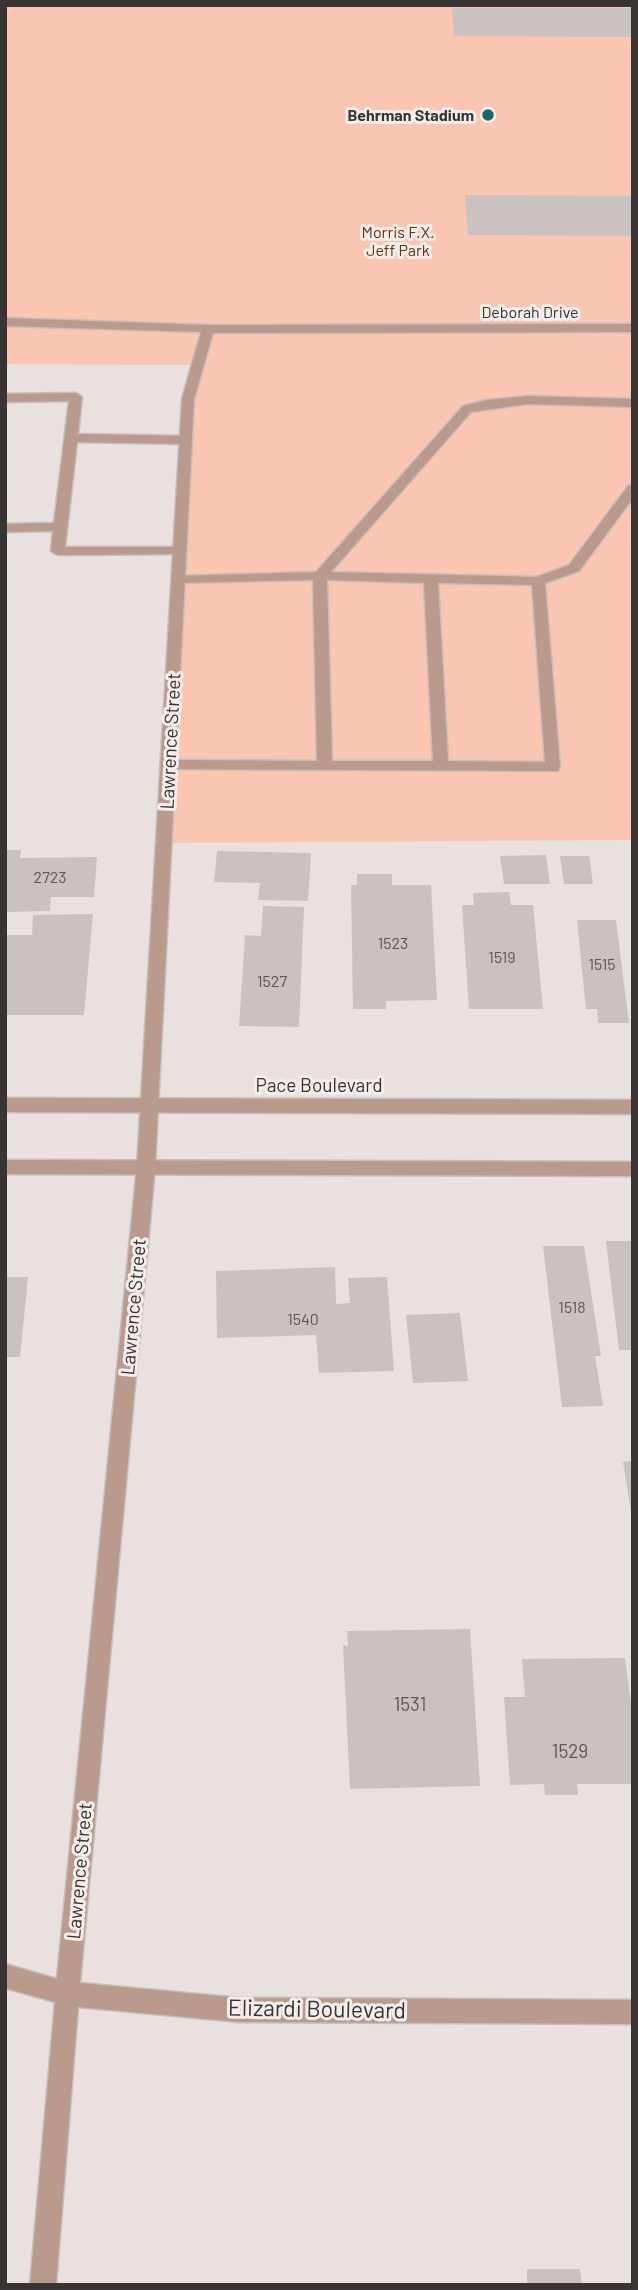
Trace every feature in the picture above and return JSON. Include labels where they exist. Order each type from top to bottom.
[{"type":"street","points":[[5,322],[208,329]]},
{"type":"street","name":"Deborah Drive","points":[[208,329],[633,328]]},
{"type":"street","name":"Lawrence Street","points":[[43,2285],[67,1994],[146,1167],[188,399],[208,329]]},
{"type":"street","points":[[5,398],[75,397],[58,551],[179,551]]},
{"type":"street","points":[[325,766],[320,576],[467,409],[501,402],[528,401],[633,403]]},
{"type":"street","points":[[70,438],[186,440]]},
{"type":"street","points":[[178,579],[320,576],[538,582],[574,568],[633,488]]},
{"type":"street","points":[[5,528],[60,527]]},
{"type":"street","points":[[430,579],[441,766]]},
{"type":"street","points":[[169,765],[553,767],[538,582]]},
{"type":"street","name":"Pace Boulevard","points":[[5,1105],[633,1107]]},
{"type":"street","points":[[5,1167],[633,1169]]},
{"type":"street","name":"Elizardi Boulevard","points":[[5,1976],[67,1994],[240,2010],[633,2012]]},
{"type":"green space","name":"Morris F.X. Jeff Park","points":[[5,5],[633,5],[633,840],[164,843],[198,365],[5,364]]},
{"type":"building","points":[[452,8],[633,8],[633,37],[454,36]]},
{"type":"building","points":[[465,195],[633,196],[633,236],[468,235]]},
{"type":"building","points":[[5,850],[21,850],[20,858],[97,857],[94,897],[51,897],[50,911],[5,912]]},
{"type":"building","points":[[217,851],[311,853],[308,901],[258,900],[260,883],[214,882]]},
{"type":"building","points":[[546,855],[550,884],[504,884],[500,856]]},
{"type":"building","points":[[560,856],[589,856],[593,884],[564,884]]},
{"type":"building","points":[[357,874],[392,874],[392,885],[431,885],[437,1000],[386,1001],[386,1009],[353,1009],[351,885],[357,885]]},
{"type":"building","points":[[509,892],[511,905],[533,905],[543,1009],[469,1009],[462,905],[474,905],[473,893]]},
{"type":"building","points":[[263,906],[304,907],[299,1027],[239,1026],[245,935],[261,936]]},
{"type":"building","points":[[93,914],[84,1015],[5,1015],[5,935],[32,935],[33,915]]},
{"type":"building","points":[[577,920],[616,920],[629,1023],[598,1023],[597,1009],[586,1009]]},
{"type":"building","points":[[606,1241],[633,1241],[633,1350],[619,1350]]},
{"type":"building","points":[[543,1246],[584,1246],[601,1356],[595,1356],[603,1406],[562,1407]]},
{"type":"building","points":[[335,1267],[336,1304],[350,1303],[348,1278],[387,1277],[394,1371],[319,1373],[316,1335],[217,1338],[216,1271]]},
{"type":"building","points":[[5,1277],[28,1277],[20,1357],[5,1357]]},
{"type":"building","points":[[460,1313],[468,1381],[413,1383],[406,1315]]},
{"type":"building","points":[[633,1461],[633,1512],[631,1512],[623,1462]]},
{"type":"building","points":[[470,1629],[480,1786],[350,1789],[343,1645],[348,1646],[347,1631]]},
{"type":"building","points":[[625,1658],[633,1719],[633,1784],[577,1784],[578,1795],[545,1795],[544,1784],[510,1785],[504,1697],[525,1697],[522,1659]]},
{"type":"building","points":[[527,2269],[580,2269],[582,2285],[527,2285]]},
{"type":"place","name":"Behrman Stadium","points":[[488,115]]}]
